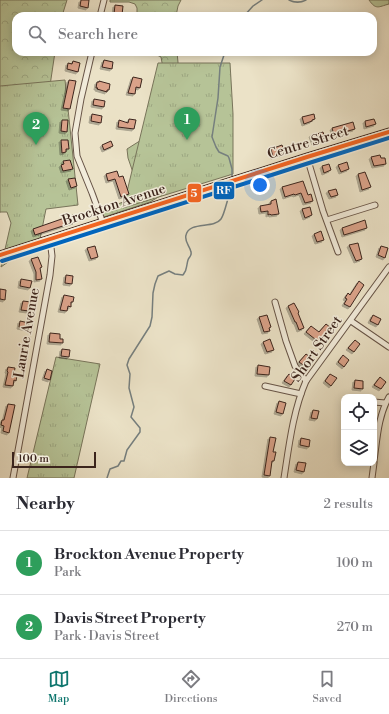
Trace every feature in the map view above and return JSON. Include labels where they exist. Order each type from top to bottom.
[{"type":"main road","name":"Centre Street","points":[[236,180],[389,132]]},
{"type":"main road","name":"Brockton Avenue","points":[[0,255],[236,180]]},
{"type":"street","points":[[101,12],[104,0]]},
{"type":"street","points":[[91,56],[75,134],[77,156],[103,223]]},
{"type":"street","points":[[307,157],[338,252]]},
{"type":"street","points":[[327,220],[375,204]]},
{"type":"street","name":"Laurie Avenue","points":[[13,478],[50,275],[52,256],[50,240]]},
{"type":"street","name":"Short Street","points":[[284,478],[296,412],[306,381],[389,267]]},
{"type":"street","points":[[275,302],[295,366],[306,381]]},
{"type":"street","points":[[351,321],[389,347]]},
{"type":"street","points":[[264,386],[301,394]]},
{"type":"street","points":[[377,440],[379,425],[389,397]]},
{"type":"street","points":[[377,402],[386,403]]},
{"type":"street","points":[[372,478],[374,466]]},
{"type":"green space","points":[[0,0],[67,0],[63,12],[12,12],[12,56],[54,56],[44,126],[9,209],[0,212]]},
{"type":"green space","points":[[110,0],[181,0],[177,12],[137,12],[135,4],[129,2],[110,2]]},
{"type":"green space","points":[[369,0],[389,0],[389,4],[378,7]]},
{"type":"green space","points":[[159,56],[177,56],[180,83],[160,196],[150,202],[104,217],[102,210],[135,198],[138,187],[128,158],[127,149],[146,137],[165,79],[161,57]]},
{"type":"green space","points":[[158,63],[230,63],[233,114],[233,174],[123,208]]},
{"type":"green space","points":[[65,80],[78,205],[46,209],[40,239],[1,267],[11,223],[7,212],[0,212],[0,86]]},
{"type":"green space","points":[[56,357],[100,364],[74,478],[27,478]]},
{"type":"building","points":[[81,0],[89,0],[88,8],[80,6]]},
{"type":"building","points":[[115,5],[123,6],[122,12],[114,12]]},
{"type":"building","points":[[104,60],[113,62],[112,69],[102,67]]},
{"type":"building","points":[[73,61],[80,63],[78,72],[67,69],[68,63],[72,64]]},
{"type":"building","points":[[133,77],[142,79],[140,88],[136,87],[135,94],[128,93]]},
{"type":"building","points":[[69,80],[76,81],[70,109],[63,108]]},
{"type":"building","points":[[99,81],[110,84],[107,92],[96,88],[97,82]]},
{"type":"building","points":[[94,99],[105,101],[104,107],[93,105]]},
{"type":"building","points":[[92,114],[102,116],[101,123],[91,121]]},
{"type":"building","points":[[314,114],[315,119],[304,124],[302,117]]},
{"type":"building","points":[[129,119],[136,120],[134,129],[118,127],[119,120],[128,123]]},
{"type":"building","points":[[374,119],[376,124],[366,127],[365,121]]},
{"type":"building","points":[[62,120],[68,120],[67,132],[61,131]]},
{"type":"building","points":[[353,122],[355,129],[334,135],[332,128]]},
{"type":"building","points":[[323,132],[325,138],[320,139],[321,142],[314,143],[311,135]]},
{"type":"building","points":[[61,140],[68,140],[69,149],[66,149],[66,152],[62,153]]},
{"type":"building","points":[[111,141],[113,146],[104,150],[102,145]]},
{"type":"building","points":[[282,145],[285,153],[273,157],[271,149]]},
{"type":"building","points":[[380,155],[381,158],[385,158],[386,164],[374,166],[371,157]]},
{"type":"building","points":[[70,160],[73,169],[63,171],[61,165],[64,164],[63,161]]},
{"type":"building","points":[[347,162],[349,169],[341,172],[338,165]]},
{"type":"building","points":[[329,164],[331,170],[324,173],[322,166]]},
{"type":"building","points":[[117,171],[119,177],[123,176],[129,194],[121,197],[115,179],[108,181],[106,174]]},
{"type":"building","points":[[365,172],[371,187],[362,190],[358,174]]},
{"type":"building","points":[[75,178],[77,186],[71,188],[68,179]]},
{"type":"building","points":[[303,181],[308,195],[311,194],[313,201],[305,203],[301,193],[285,197],[282,187]]},
{"type":"building","points":[[336,189],[338,195],[331,197],[328,191]]},
{"type":"building","points":[[276,199],[279,214],[268,215],[268,211],[261,212],[260,206],[271,204],[271,201]]},
{"type":"building","points":[[310,207],[312,215],[305,218],[302,209]]},
{"type":"building","points":[[73,215],[75,222],[35,235],[33,229]]},
{"type":"building","points":[[365,220],[367,228],[344,235],[342,228]]},
{"type":"building","points":[[321,231],[324,240],[317,242],[314,234]]},
{"type":"building","points":[[358,243],[362,259],[356,261],[349,245]]},
{"type":"building","points":[[95,246],[98,257],[91,259],[87,248]]},
{"type":"building","points":[[381,246],[388,248],[385,258],[378,255]]},
{"type":"building","points":[[38,257],[42,267],[40,268],[42,279],[36,280],[36,272],[31,259]]},
{"type":"building","points":[[66,275],[73,276],[72,284],[65,283]]},
{"type":"building","points":[[21,279],[32,281],[30,288],[20,286]]},
{"type":"building","points":[[359,281],[364,285],[350,307],[344,304],[347,299],[345,298],[348,293],[350,295]]},
{"type":"building","points":[[0,289],[6,290],[5,300],[0,299]]},
{"type":"building","points":[[64,295],[74,297],[73,302],[71,302],[71,307],[68,306],[67,311],[60,310]]},
{"type":"building","points":[[23,301],[31,302],[29,311],[21,310]]},
{"type":"building","points":[[294,303],[299,312],[298,313],[304,328],[299,330],[288,306]]},
{"type":"building","points":[[267,315],[271,327],[269,328],[270,331],[264,332],[259,317]]},
{"type":"building","points":[[373,315],[381,319],[378,325],[370,321]]},
{"type":"building","points":[[20,321],[29,323],[28,329],[19,327]]},
{"type":"building","points":[[326,324],[331,328],[320,343],[306,332],[311,326],[319,332]]},
{"type":"building","points":[[50,333],[60,334],[60,339],[63,339],[63,343],[49,342]]},
{"type":"building","points":[[270,339],[274,350],[267,352],[263,342]]},
{"type":"building","points":[[355,340],[360,344],[354,352],[348,348]]},
{"type":"building","points":[[62,349],[70,350],[69,357],[61,356]]},
{"type":"building","points":[[306,354],[310,357],[306,362],[308,363],[306,367],[299,362]]},
{"type":"building","points":[[343,355],[349,360],[344,367],[338,362]]},
{"type":"building","points":[[258,365],[270,367],[269,375],[257,374]]},
{"type":"building","points":[[8,367],[15,368],[14,374],[17,375],[13,386],[5,385]]},
{"type":"building","points":[[47,369],[52,371],[50,380],[44,378]]},
{"type":"building","points":[[289,374],[295,379],[291,385],[284,381]]},
{"type":"building","points":[[330,374],[337,378],[331,386],[325,381]]},
{"type":"building","points":[[380,377],[386,382],[381,389],[374,385]]},
{"type":"building","points":[[355,380],[363,381],[363,389],[354,388]]},
{"type":"building","points":[[279,401],[286,403],[283,414],[276,412]]},
{"type":"building","points":[[8,404],[15,405],[9,433],[3,431],[4,426],[1,425],[2,420],[4,420]]},
{"type":"building","points":[[313,410],[319,411],[317,419],[311,418]]},
{"type":"building","points":[[270,437],[276,438],[273,452],[276,452],[274,461],[272,461],[270,476],[264,475]]},
{"type":"building","points":[[301,438],[310,440],[309,447],[300,445]]},
{"type":"building","points":[[298,462],[306,463],[304,472],[296,470]]},
{"type":"waterway","points":[[248,12],[262,0]]},
{"type":"waterway","points":[[289,0],[293,2],[302,2],[306,0]]},
{"type":"waterway","points":[[224,56],[220,67],[218,98],[212,137],[219,152],[228,156],[229,158],[232,169],[232,178]]},
{"type":"waterway","points":[[107,478],[110,469],[118,466],[121,461],[124,461],[127,450],[140,432],[140,428],[131,417],[134,407],[129,388],[130,374],[127,365],[129,359],[150,326],[153,293],[158,276],[169,271],[175,274],[183,275],[191,255],[186,240],[188,231],[197,226],[213,224],[221,219],[224,213],[231,183]]},
{"type":"transit line","name":"5","points":[[0,255],[389,132]]},
{"type":"transit line","name":"RF","points":[[2,261],[389,138]]},
{"type":"place","name":"Brockton Avenue Property","points":[[187,140]]},
{"type":"place","name":"Davis Street Property","points":[[36,145]]}]
